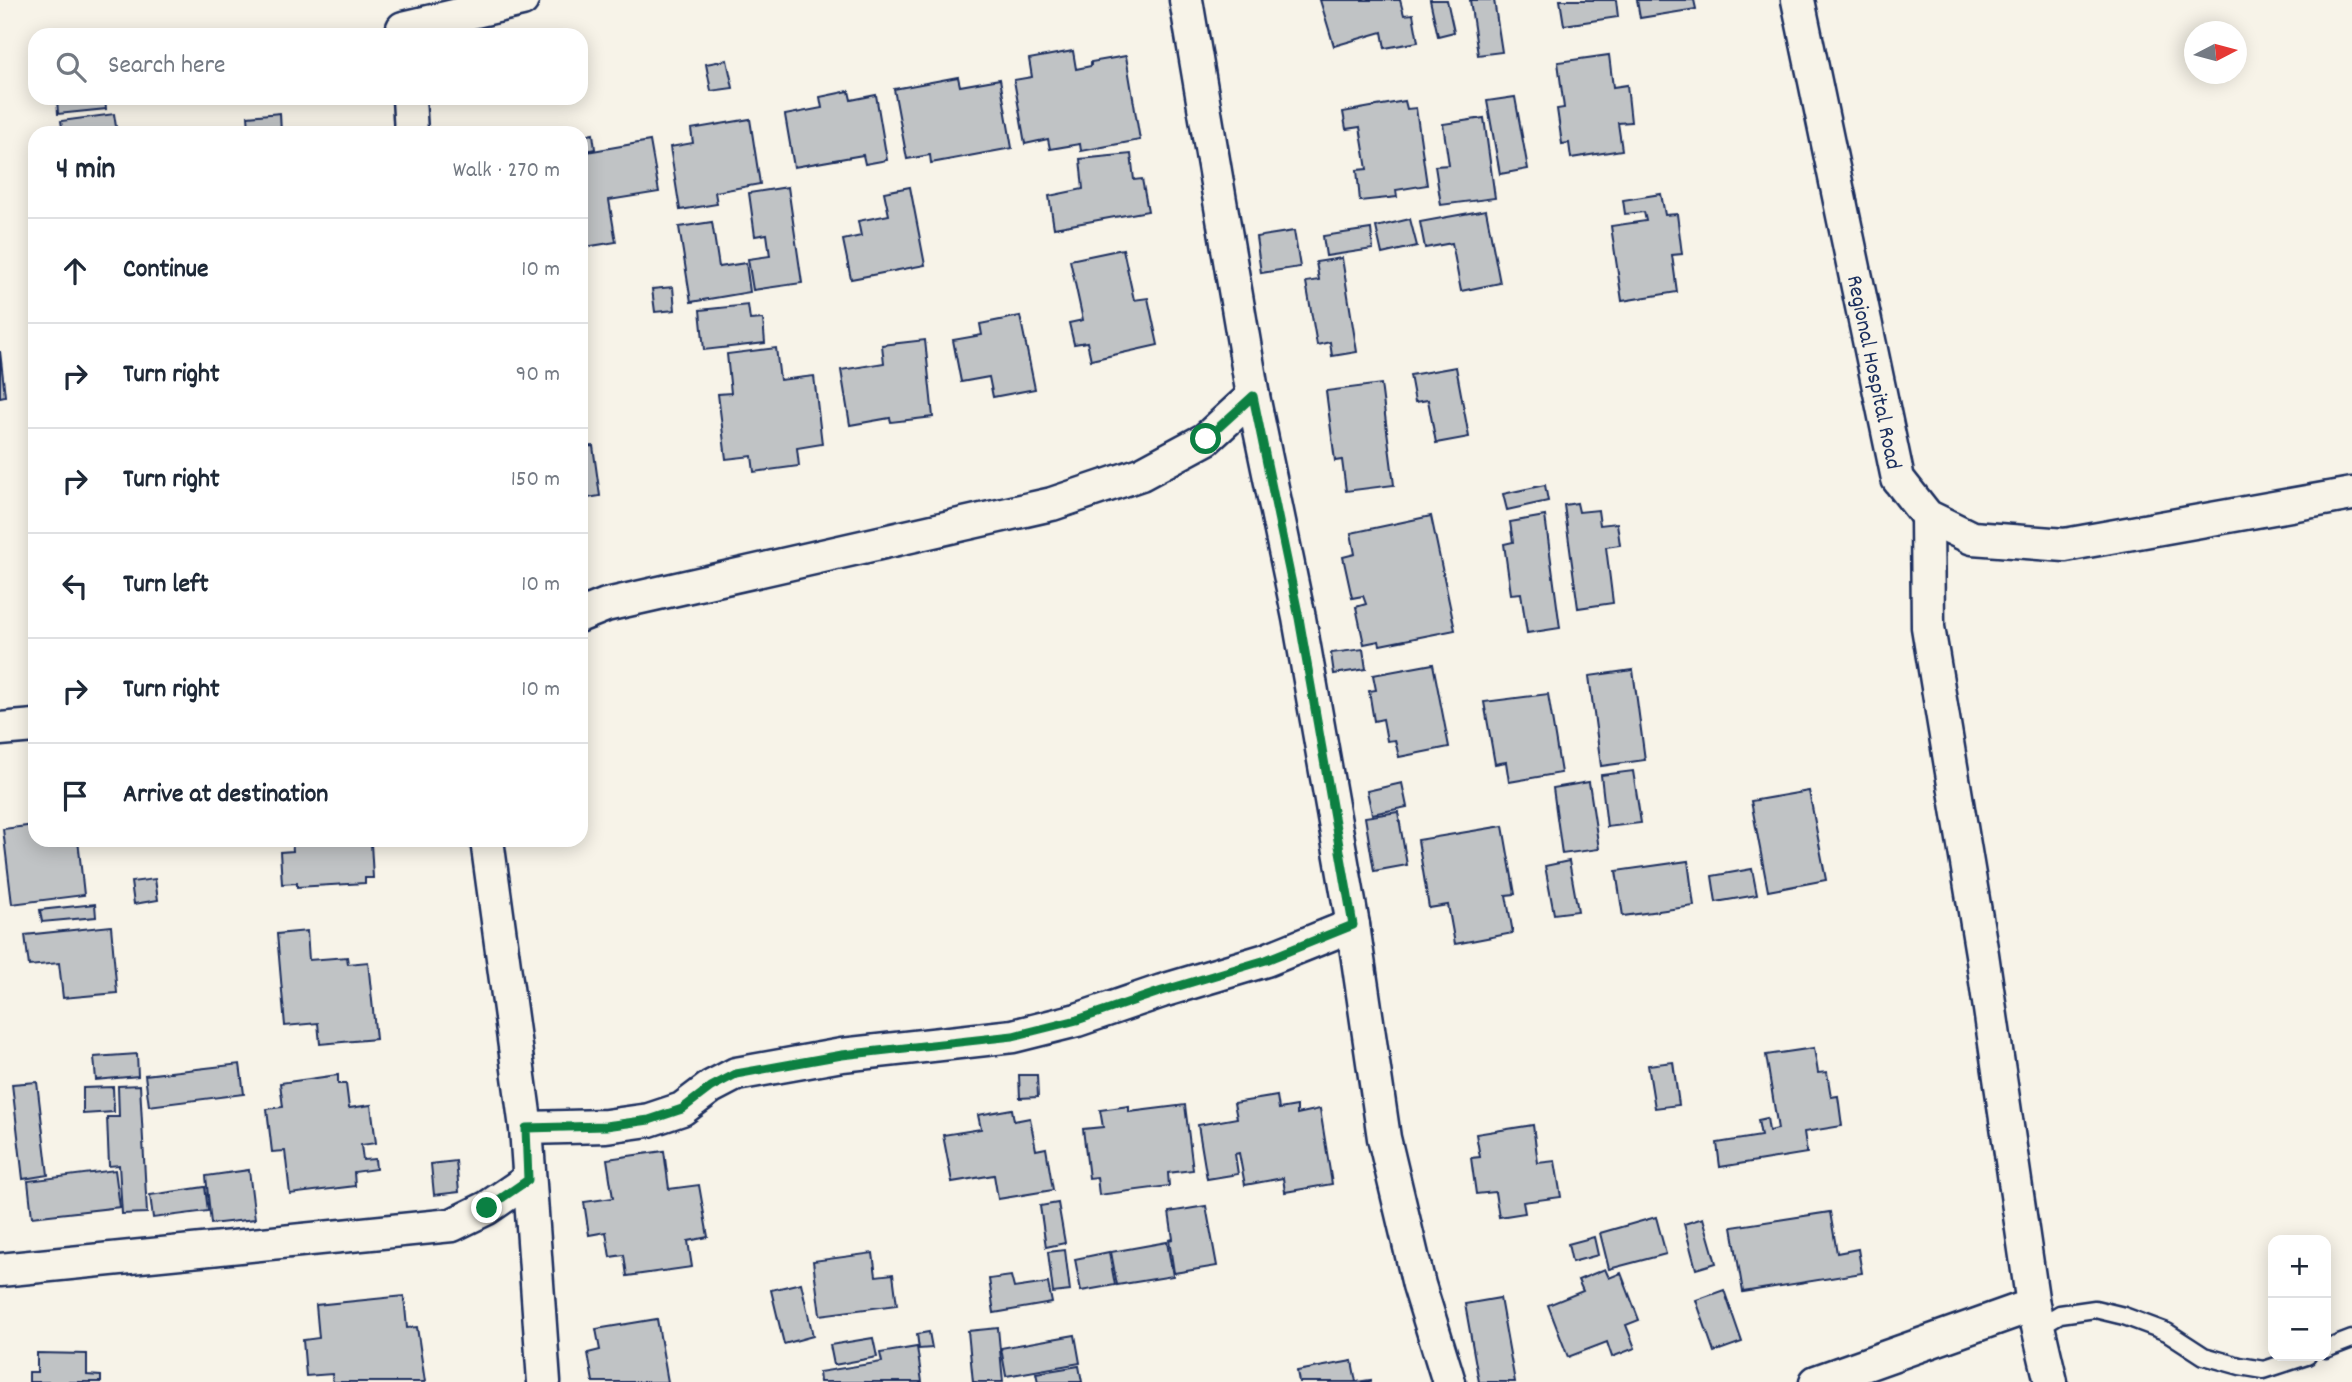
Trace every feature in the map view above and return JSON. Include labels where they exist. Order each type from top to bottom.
[{"type":"street","points":[[403,21],[522,0]]},
{"type":"street","points":[[1186,0],[1253,396],[1299,618],[1353,925],[1384,1138],[1419,1285],[1449,1382]]},
{"type":"street","name":"Regional Hospital Road","points":[[1798,0],[1898,479],[1927,516],[1972,538],[2065,545],[2352,494]]},
{"type":"street","points":[[409,105],[411,126]]},
{"type":"street","points":[[588,612],[606,605],[1052,503],[1141,474],[1206,439],[1253,396]]},
{"type":"street","points":[[1927,516],[1928,627],[1982,954],[2035,1316],[2051,1382]]},
{"type":"street","points":[[0,729],[28,727]]},
{"type":"street","points":[[487,847],[526,1128],[544,1382]]},
{"type":"street","points":[[526,1128],[606,1126],[649,1120],[682,1109],[711,1087],[736,1074],[842,1055],[1013,1036],[1077,1020],[1266,960],[1353,925]]},
{"type":"street","points":[[0,1270],[452,1225],[487,1208],[528,1180]]},
{"type":"street","points":[[1816,1382],[2035,1316]]},
{"type":"lane","points":[[2035,1316],[2095,1309],[2124,1316],[2167,1332],[2204,1356],[2240,1366],[2264,1370],[2292,1361]]},
{"type":"lane","points":[[2331,1347],[2352,1339]]},
{"type":"building","points":[[1320,0],[1400,0],[1404,15],[1413,14],[1418,42],[1385,48],[1382,32],[1334,46]]},
{"type":"building","points":[[1430,0],[1447,0],[1454,32],[1438,36]]},
{"type":"building","points":[[1470,0],[1494,0],[1502,52],[1478,55]]},
{"type":"building","points":[[1560,0],[1616,0],[1618,17],[1564,25]]},
{"type":"building","points":[[1637,0],[1694,0],[1696,9],[1640,18]]},
{"type":"building","points":[[1073,51],[1076,69],[1091,66],[1091,62],[1126,56],[1140,140],[1081,151],[1080,144],[1050,149],[1048,139],[1025,144],[1014,80],[1032,77],[1029,59]]},
{"type":"building","points":[[1609,55],[1613,87],[1627,85],[1631,122],[1618,123],[1622,150],[1571,158],[1569,143],[1562,144],[1557,109],[1564,108],[1558,62]]},
{"type":"building","points":[[727,60],[733,88],[711,91],[706,64]]},
{"type":"building","points":[[958,77],[960,86],[1000,79],[1012,148],[931,163],[930,155],[907,159],[894,89]]},
{"type":"building","points":[[849,91],[851,100],[876,95],[887,160],[865,164],[863,155],[794,167],[785,115],[822,108],[820,97]]},
{"type":"building","points":[[1515,97],[1528,169],[1500,174],[1487,101]]},
{"type":"building","points":[[1405,101],[1407,109],[1416,108],[1427,185],[1396,190],[1397,197],[1360,201],[1357,170],[1367,169],[1360,127],[1346,129],[1343,112]]},
{"type":"building","points":[[57,105],[106,105],[106,109],[58,114]]},
{"type":"building","points":[[280,113],[281,126],[249,126],[248,116]]},
{"type":"building","points":[[114,114],[116,126],[62,126],[61,121]]},
{"type":"building","points":[[1484,118],[1495,198],[1441,205],[1435,166],[1449,165],[1443,124]]},
{"type":"building","points":[[750,119],[760,184],[715,192],[717,204],[680,210],[670,147],[693,143],[691,129]]},
{"type":"building","points":[[593,134],[595,149],[588,150],[588,135]]},
{"type":"building","points":[[650,141],[659,192],[609,200],[616,242],[588,247],[588,152]]},
{"type":"building","points":[[1131,154],[1134,180],[1142,179],[1148,211],[1054,228],[1049,196],[1083,189],[1080,159]]},
{"type":"building","points":[[788,187],[802,283],[753,290],[748,259],[770,256],[767,234],[755,236],[749,193]]},
{"type":"building","points":[[910,187],[925,265],[851,279],[843,240],[861,236],[858,221],[889,215],[884,192]]},
{"type":"building","points":[[1661,194],[1665,215],[1677,214],[1682,254],[1672,255],[1677,292],[1622,301],[1611,226],[1646,221],[1644,212],[1625,214],[1623,200]]},
{"type":"building","points":[[1486,210],[1500,283],[1461,291],[1452,243],[1425,248],[1420,222]]},
{"type":"building","points":[[1410,219],[1417,246],[1382,254],[1376,227]]},
{"type":"building","points":[[712,222],[719,267],[746,263],[750,292],[691,302],[679,227]]},
{"type":"building","points":[[1371,229],[1373,249],[1326,256],[1323,236]]},
{"type":"building","points":[[1294,231],[1300,267],[1261,273],[1256,237]]},
{"type":"building","points":[[1123,249],[1134,300],[1148,298],[1158,345],[1091,360],[1087,342],[1074,344],[1069,323],[1083,320],[1070,260]]},
{"type":"building","points":[[1342,258],[1357,352],[1332,356],[1330,342],[1317,345],[1306,282],[1319,280],[1316,262]]},
{"type":"building","points":[[673,287],[675,310],[655,312],[652,289]]},
{"type":"building","points":[[748,305],[750,320],[763,319],[765,343],[704,350],[700,310]]},
{"type":"building","points":[[1020,316],[1035,389],[993,397],[989,377],[961,382],[953,340],[982,335],[980,324]]},
{"type":"building","points":[[925,340],[933,417],[891,422],[890,418],[850,425],[841,370],[884,363],[882,345]]},
{"type":"building","points":[[776,348],[780,380],[814,376],[822,444],[797,448],[799,466],[754,472],[752,456],[726,459],[718,394],[731,393],[727,354]]},
{"type":"building","points":[[0,351],[5,396],[0,397]]},
{"type":"building","points":[[1456,367],[1469,437],[1436,443],[1428,400],[1415,402],[1410,375]]},
{"type":"building","points":[[1381,384],[1394,485],[1346,491],[1342,460],[1335,461],[1326,391]]},
{"type":"building","points":[[588,446],[593,446],[600,496],[588,498]]},
{"type":"building","points":[[1545,485],[1548,501],[1507,510],[1503,494]]},
{"type":"building","points":[[1577,503],[1579,512],[1598,510],[1600,525],[1617,523],[1620,545],[1606,547],[1613,603],[1578,608],[1564,505]]},
{"type":"building","points":[[1431,516],[1455,630],[1380,645],[1379,641],[1364,644],[1356,607],[1366,604],[1363,596],[1352,598],[1343,557],[1355,554],[1351,533]]},
{"type":"building","points":[[1545,516],[1560,628],[1527,633],[1521,593],[1511,594],[1504,544],[1513,542],[1510,522]]},
{"type":"building","points":[[1363,649],[1366,669],[1334,674],[1331,653]]},
{"type":"building","points":[[1433,664],[1449,747],[1399,757],[1395,740],[1387,741],[1383,719],[1374,721],[1369,691],[1376,690],[1373,675]]},
{"type":"building","points":[[1633,670],[1645,760],[1601,766],[1589,676]]},
{"type":"building","points":[[1548,694],[1561,773],[1509,782],[1506,762],[1495,764],[1484,702]]},
{"type":"building","points":[[1633,771],[1641,823],[1607,827],[1601,775]]},
{"type":"building","points":[[1589,782],[1599,849],[1562,854],[1553,788]]},
{"type":"building","points":[[1402,783],[1407,807],[1372,814],[1367,791]]},
{"type":"building","points":[[1809,791],[1826,880],[1768,891],[1751,801]]},
{"type":"building","points":[[1398,812],[1407,865],[1374,871],[1365,817]]},
{"type":"building","points":[[28,826],[28,847],[79,847],[84,895],[12,904],[3,829]]},
{"type":"building","points":[[1503,826],[1515,894],[1506,895],[1513,933],[1455,944],[1448,905],[1429,908],[1418,840]]},
{"type":"building","points":[[293,847],[371,847],[373,878],[365,878],[365,883],[297,887],[297,883],[282,884],[280,852],[293,851]]},
{"type":"building","points":[[1569,861],[1578,911],[1554,914],[1545,866]]},
{"type":"building","points":[[1688,861],[1694,906],[1623,916],[1616,871]]},
{"type":"building","points":[[1752,869],[1757,895],[1716,902],[1712,876]]},
{"type":"building","points":[[155,879],[158,900],[134,904],[131,882]]},
{"type":"building","points":[[95,904],[96,917],[42,922],[40,910]]},
{"type":"building","points":[[111,926],[117,993],[63,998],[59,963],[29,966],[25,935]]},
{"type":"building","points":[[307,931],[309,960],[347,957],[348,964],[368,962],[376,1039],[320,1044],[318,1023],[285,1026],[277,934]]},
{"type":"building","points":[[1814,1048],[1818,1073],[1827,1072],[1831,1097],[1838,1096],[1842,1126],[1804,1132],[1807,1153],[1720,1167],[1717,1143],[1761,1136],[1758,1120],[1767,1118],[1769,1131],[1778,1129],[1766,1055]]},
{"type":"building","points":[[137,1054],[138,1076],[96,1080],[94,1057]]},
{"type":"building","points":[[1673,1062],[1679,1105],[1655,1108],[1648,1065]]},
{"type":"building","points":[[240,1064],[244,1094],[149,1106],[145,1075]]},
{"type":"building","points":[[338,1075],[338,1084],[346,1084],[349,1108],[371,1105],[376,1143],[361,1145],[363,1160],[375,1159],[376,1169],[354,1172],[355,1186],[290,1194],[285,1151],[272,1152],[267,1109],[283,1107],[280,1083]]},
{"type":"building","points":[[1019,1075],[1037,1075],[1038,1097],[1020,1098]]},
{"type":"building","points":[[37,1082],[48,1175],[23,1179],[12,1084]]},
{"type":"building","points":[[140,1085],[147,1213],[122,1214],[119,1165],[109,1166],[107,1117],[119,1117],[118,1086]]},
{"type":"building","points":[[113,1087],[114,1112],[83,1114],[83,1088]]},
{"type":"building","points":[[1277,1096],[1279,1109],[1297,1106],[1297,1114],[1320,1109],[1332,1184],[1285,1192],[1283,1178],[1245,1185],[1239,1153],[1235,1154],[1238,1174],[1207,1179],[1198,1125],[1237,1118],[1234,1103]]},
{"type":"building","points":[[1185,1105],[1193,1170],[1168,1173],[1169,1186],[1099,1195],[1097,1177],[1089,1178],[1083,1129],[1103,1127],[1100,1110],[1129,1106],[1129,1112]]},
{"type":"building","points":[[1012,1109],[1014,1121],[1030,1118],[1036,1150],[1046,1148],[1053,1190],[998,1199],[994,1175],[952,1182],[943,1135],[981,1129],[978,1115]]},
{"type":"building","points":[[1533,1125],[1538,1163],[1555,1161],[1561,1197],[1523,1202],[1525,1213],[1499,1217],[1495,1192],[1476,1194],[1471,1158],[1480,1157],[1476,1134]]},
{"type":"building","points":[[664,1151],[669,1189],[699,1185],[708,1237],[688,1241],[692,1267],[627,1276],[624,1255],[610,1257],[606,1232],[589,1235],[584,1202],[613,1198],[607,1159]]},
{"type":"building","points":[[456,1161],[459,1192],[434,1195],[431,1164]]},
{"type":"building","points":[[115,1170],[120,1207],[32,1217],[28,1181]]},
{"type":"building","points":[[249,1170],[255,1219],[211,1224],[206,1176]]},
{"type":"building","points":[[205,1187],[208,1211],[153,1218],[150,1195]]},
{"type":"building","points":[[1058,1203],[1065,1243],[1046,1247],[1040,1206]]},
{"type":"building","points":[[1206,1206],[1217,1266],[1174,1273],[1169,1240],[1173,1239],[1169,1212]]},
{"type":"building","points":[[1830,1212],[1837,1253],[1858,1249],[1862,1273],[1743,1292],[1732,1227]]},
{"type":"building","points":[[1656,1217],[1666,1254],[1609,1269],[1600,1233]]},
{"type":"building","points":[[1703,1218],[1716,1263],[1696,1269],[1684,1224]]},
{"type":"building","points":[[1594,1237],[1598,1255],[1572,1262],[1568,1244]]},
{"type":"building","points":[[1167,1242],[1173,1276],[1117,1285],[1111,1252]]},
{"type":"building","points":[[1065,1250],[1070,1291],[1053,1293],[1048,1252]]},
{"type":"building","points":[[1109,1252],[1115,1285],[1081,1291],[1075,1259]]},
{"type":"building","points":[[873,1253],[876,1276],[893,1274],[897,1305],[820,1315],[813,1261]]},
{"type":"building","points":[[1605,1269],[1609,1278],[1621,1273],[1639,1320],[1626,1325],[1635,1348],[1612,1357],[1607,1342],[1568,1357],[1548,1305],[1583,1291],[1578,1280]]},
{"type":"building","points":[[1011,1276],[1014,1288],[1048,1283],[1052,1303],[994,1313],[989,1279]]},
{"type":"building","points":[[801,1283],[813,1336],[784,1344],[771,1290]]},
{"type":"building","points":[[1724,1290],[1742,1342],[1714,1352],[1696,1300]]},
{"type":"building","points":[[404,1296],[407,1328],[417,1327],[425,1382],[333,1382],[332,1374],[306,1376],[303,1340],[319,1338],[316,1305]]},
{"type":"building","points":[[1500,1298],[1515,1382],[1479,1382],[1465,1304]]},
{"type":"building","points":[[657,1319],[668,1382],[593,1382],[588,1353],[600,1350],[596,1329]]},
{"type":"building","points":[[998,1328],[1003,1382],[973,1382],[968,1331]]},
{"type":"building","points":[[929,1332],[932,1348],[919,1349],[917,1334]]},
{"type":"building","points":[[1075,1335],[1080,1363],[1006,1376],[1001,1348]]},
{"type":"building","points":[[873,1338],[877,1357],[834,1365],[830,1345]]},
{"type":"building","points":[[917,1347],[922,1382],[820,1382],[819,1372],[882,1362],[880,1353]]},
{"type":"building","points":[[37,1353],[87,1354],[87,1375],[101,1376],[101,1382],[29,1382],[29,1372],[37,1372]]},
{"type":"building","points":[[1352,1361],[1356,1382],[1299,1382],[1297,1371]]},
{"type":"building","points":[[1079,1366],[1082,1382],[1038,1382],[1036,1373]]},
{"type":"route","points":[[487,1208],[528,1180],[526,1128],[606,1126],[649,1120],[682,1109],[711,1087],[736,1074],[842,1055],[1013,1036],[1077,1020],[1266,960],[1353,925],[1299,618],[1253,396],[1206,439]]}]
